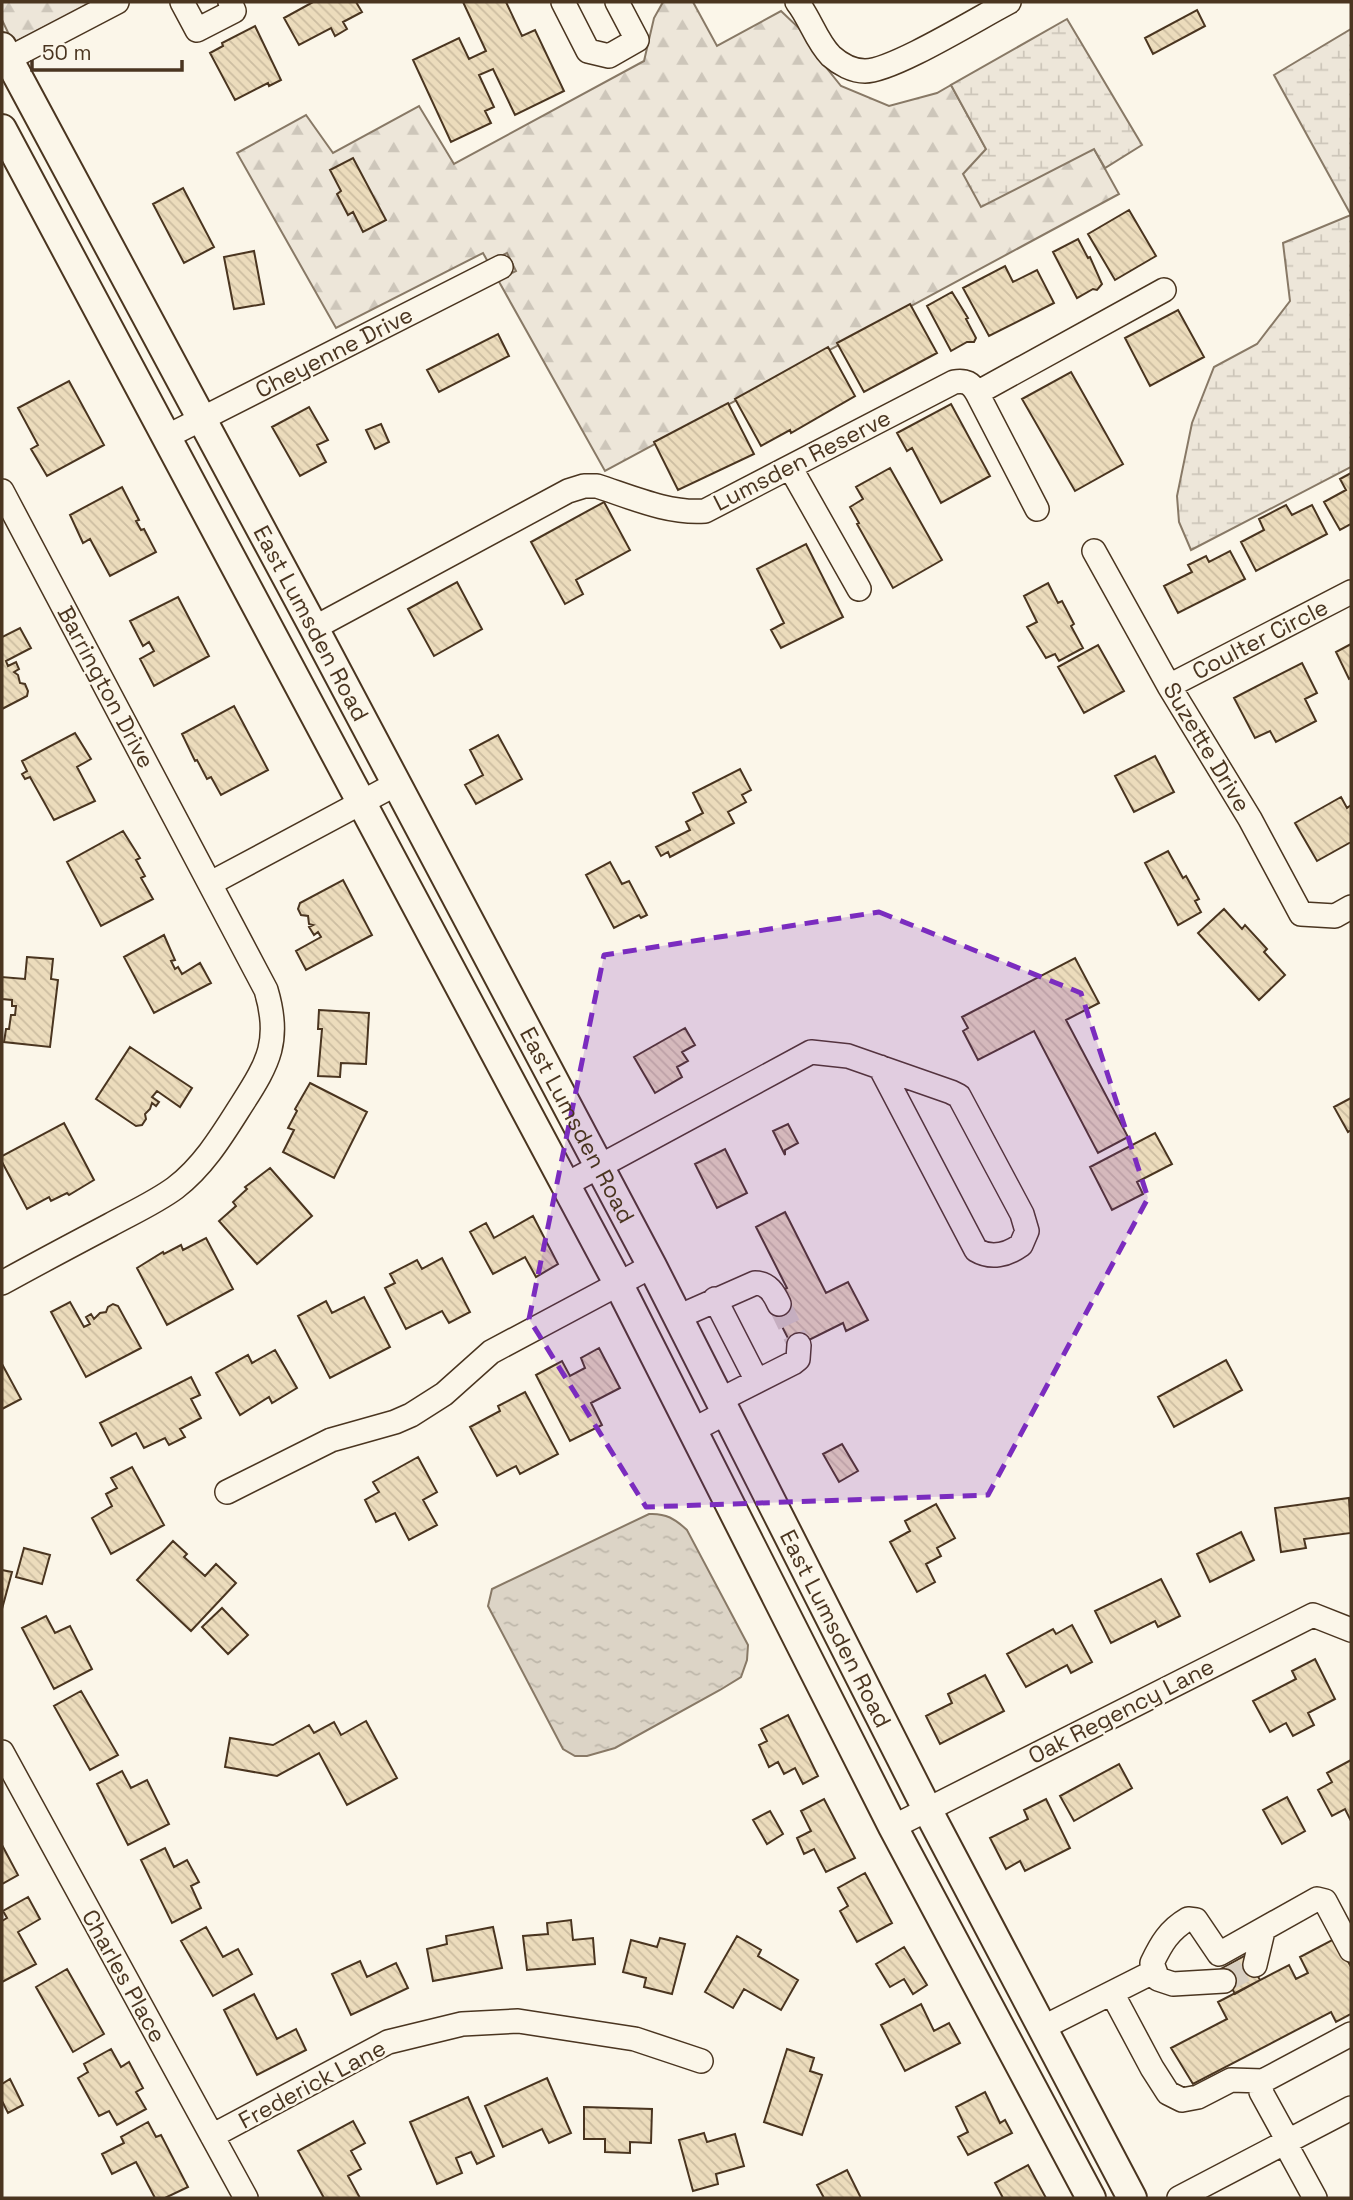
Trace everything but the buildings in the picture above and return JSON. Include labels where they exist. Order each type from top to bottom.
[{"type":"main road","name":"East Lumsden Road","points":[[3,57],[314,628],[652,1266],[927,1809],[1132,2198]]},
{"type":"main road","name":"East Lumsden Road","points":[[2,129],[618,1283],[893,1827],[1091,2198]]},
{"type":"street","points":[[3,57],[117,2]]},
{"type":"street","points":[[182,2],[197,30],[234,11],[230,2]]},
{"type":"street","points":[[563,2],[588,51],[609,56],[637,40],[617,2]]},
{"type":"street","points":[[797,2],[830,55],[839,62],[862,71],[893,64],[1009,2]]},
{"type":"street","name":"Cheyenne Drive","points":[[166,438],[501,267]]},
{"type":"street","points":[[1037,509],[977,393],[1164,290]]},
{"type":"street","name":"Lumsden Reserve","points":[[314,628],[568,491],[584,486],[597,486],[674,510],[698,512],[716,506],[954,382],[963,380],[972,384],[977,393]]},
{"type":"street","points":[[790,467],[859,589]]},
{"type":"street","name":"Barrington Drive","points":[[2,491],[266,990],[273,1015],[274,1037],[267,1062],[257,1082],[212,1150],[176,1187],[2,1283]]},
{"type":"street","name":"Suzette Drive","points":[[1094,551],[1169,686],[1250,819],[1301,914],[1343,911]]},
{"type":"street","name":"Coulter Circle","points":[[1169,686],[1351,592]]},
{"type":"street","points":[[211,883],[396,784]]},
{"type":"street","points":[[569,1192],[816,1066],[828,1053],[848,1056],[880,1067],[951,1092],[959,1096],[1022,1214],[1027,1231],[1021,1245],[998,1255],[982,1254],[976,1250],[880,1067]]},
{"type":"street","points":[[227,1492],[331,1440],[411,1415],[444,1394],[491,1352],[652,1266]]},
{"type":"street","points":[[678,1317],[755,1283],[761,1283],[775,1294],[779,1304]]},
{"type":"street","points":[[715,1299],[757,1381]]},
{"type":"street","points":[[693,1430],[757,1381],[798,1359],[799,1345]]},
{"type":"street","name":"Oak Regency Lane","points":[[893,1827],[1313,1615],[1351,1630]]},
{"type":"street","name":"Charles Place","points":[[2,1752],[246,2198]]},
{"type":"street","points":[[1219,1954],[1317,1899],[1325,1901],[1351,1950]]},
{"type":"street","points":[[1188,1919],[1196,1920],[1219,1954],[1218,1982],[1173,1984],[1158,1979],[1152,1963],[1161,1942],[1175,1926],[1188,1919]]},
{"type":"street","points":[[1255,1965],[1263,1931]]},
{"type":"street","points":[[1042,2028],[1155,1971]]},
{"type":"street","points":[[1112,1993],[1168,2093],[1182,2101],[1198,2097],[1231,2080],[1262,2087],[1351,2034]]},
{"type":"street","name":"Frederick Lane","points":[[212,2136],[388,2042],[462,2024],[518,2021],[635,2039],[701,2061]]},
{"type":"street","points":[[1262,2087],[1315,2198]]},
{"type":"street","points":[[1179,2198],[1351,2108]]},
{"type":"highlighted area","points":[[879,912],[1081,993],[1148,1198],[988,1495],[646,1507],[529,1319],[604,955]]},
{"type":"green space","points":[[2,2],[94,2],[13,43],[2,20]]},
{"type":"green space","points":[[663,2],[693,2],[717,46],[781,11],[801,30],[813,51],[841,86],[889,106],[937,93],[951,85],[986,149],[1094,149],[1119,194],[605,471],[498,280],[516,271],[507,253],[488,262],[483,253],[336,328],[237,153],[306,115],[333,153],[419,106],[454,164],[644,61],[654,18]]},
{"type":"green space","points":[[1067,19],[1142,145],[1105,168],[1094,149],[981,207],[963,174],[986,149],[951,85]]},
{"type":"green space","points":[[1351,29],[1351,215],[1274,75]]},
{"type":"green space","points":[[1351,215],[1351,467],[1191,550],[1179,522],[1177,496],[1192,423],[1214,367],[1257,344],[1290,301],[1283,243]]},
{"type":"water","points":[[649,1514],[670,1518],[687,1530],[748,1645],[747,1660],[741,1677],[720,1690],[615,1748],[587,1756],[575,1756],[563,1749],[488,1606],[492,1589]]},
{"type":"tunnel","points":[[779,1304],[799,1345]]},
{"type":"tunnel","points":[[1224,1981],[1255,1965]]}]
